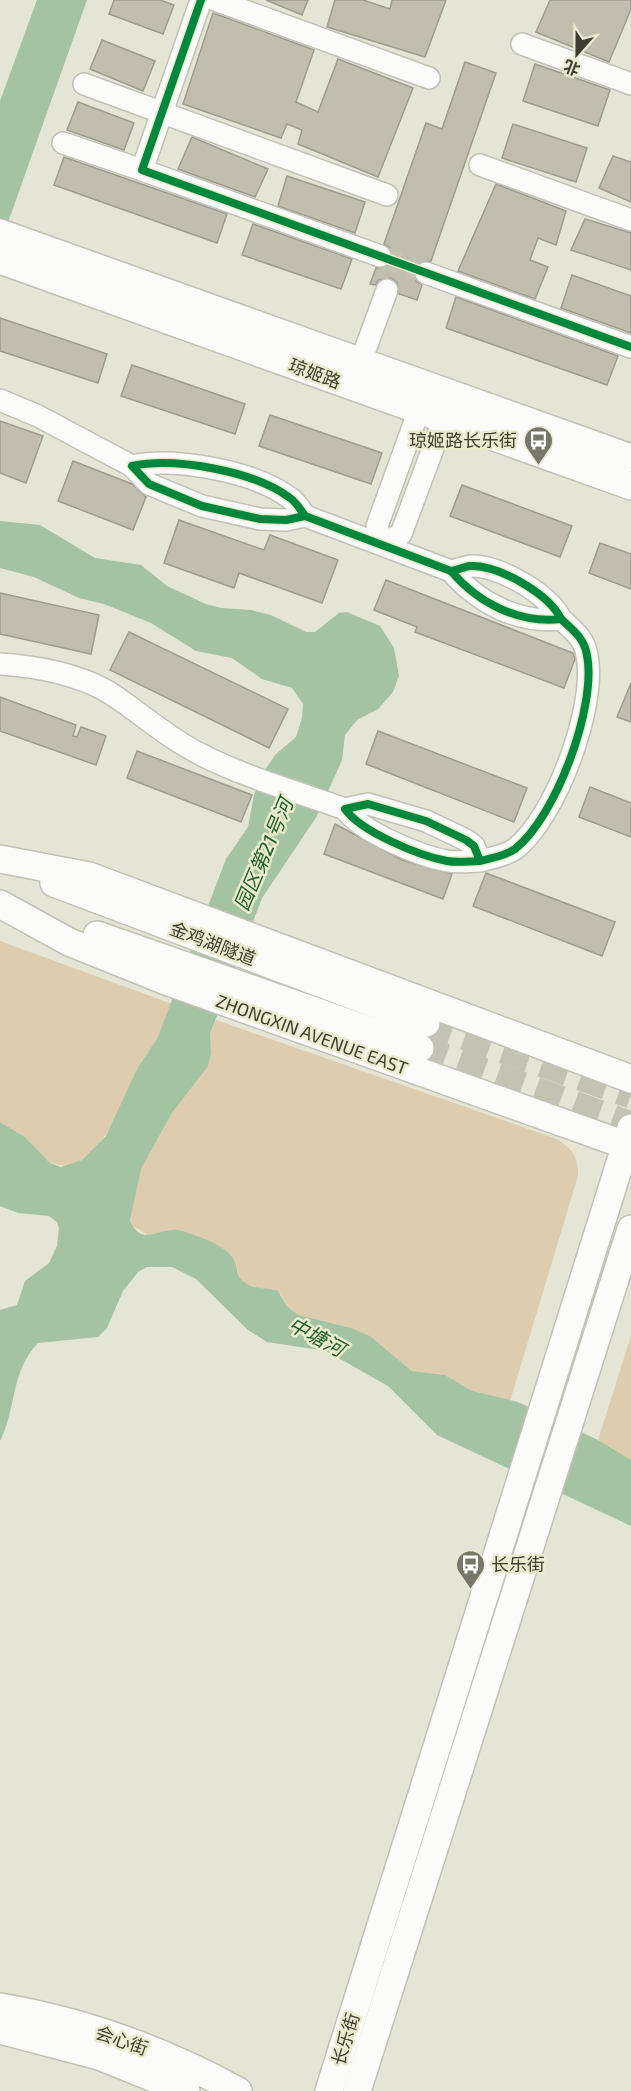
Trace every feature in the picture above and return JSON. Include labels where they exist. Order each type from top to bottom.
[{"type":"main road","name":"琼姬路","points":[[5,248],[361,361],[631,458]]},
{"type":"main road","name":"琼姬路","points":[[5,248],[431,414],[631,486]]},
{"type":"main road","points":[[0,861],[89,876],[191,912],[631,1079]]},
{"type":"main road","name":"金鸡湖隧道","points":[[0,861],[423,1036],[0,903]]},
{"type":"main road","name":"ZHONGXIN AVENUE EAST","points":[[0,903],[69,942],[166,981],[629,1141]]},
{"type":"main road","name":"长乐街","points":[[329,2091],[629,1141]]},
{"type":"main road","name":"长乐街","points":[[357,2091],[631,1229]]},
{"type":"main road","name":"会心街","points":[[0,2007],[71,2023],[146,2048],[238,2091]]},
{"type":"main road","name":"会心街","points":[[0,2030],[99,2056],[186,2091]]},
{"type":"street","points":[[141,170],[201,0]]},
{"type":"street","points":[[214,0],[429,78]]},
{"type":"street","points":[[522,44],[631,84]]},
{"type":"street","points":[[84,84],[387,195]]},
{"type":"street","points":[[63,142],[380,256]]},
{"type":"street","points":[[480,165],[631,220]]},
{"type":"street","points":[[426,273],[631,347]]},
{"type":"street","points":[[361,361],[387,290]]},
{"type":"street","points":[[0,400],[38,416],[132,466],[150,484],[193,503],[260,519],[286,520],[305,516],[451,571],[466,588],[502,610],[544,621],[561,619]]},
{"type":"street","points":[[382,544],[377,526],[431,414]]},
{"type":"street","points":[[132,466],[154,461],[214,468],[274,489],[291,498],[305,516]]},
{"type":"street","points":[[0,664],[21,665],[91,683],[112,695],[159,731],[201,755],[338,807],[352,820],[422,853],[446,861],[480,861],[514,850],[542,818],[564,777],[580,726],[587,691],[588,661],[577,633],[561,619],[556,608],[541,596],[505,575],[469,566],[451,571]]},
{"type":"street","points":[[338,807],[368,804],[426,821],[466,840],[474,846],[480,861]]},
{"type":"shaded area","points":[[0,941],[172,1004],[152,1050],[137,1069],[113,1124],[99,1144],[82,1160],[67,1166],[50,1163],[25,1137],[0,1122]]},
{"type":"shaded area","points":[[216,1020],[557,1139],[567,1146],[576,1159],[578,1176],[510,1401],[472,1391],[445,1375],[412,1371],[370,1336],[351,1328],[298,1315],[287,1306],[281,1294],[273,1289],[256,1288],[244,1283],[240,1278],[235,1261],[220,1247],[202,1238],[170,1230],[148,1235],[133,1226],[129,1215],[141,1169],[172,1113],[203,1072],[209,1037]]},
{"type":"shaded area","points":[[631,1336],[631,1460],[598,1440]]},
{"type":"water","points":[[37,0],[87,0],[0,245],[0,101]]},
{"type":"water","points":[[0,521],[40,525],[95,558],[141,565],[167,586],[206,604],[271,615],[306,632],[315,632],[339,613],[347,612],[380,626],[394,648],[399,676],[393,692],[378,709],[357,720],[345,735],[342,760],[317,816],[262,898],[210,1034],[211,1053],[208,1066],[172,1113],[141,1169],[130,1220],[134,1228],[144,1235],[178,1230],[209,1241],[230,1255],[243,1281],[251,1286],[278,1291],[287,1306],[298,1315],[351,1328],[370,1336],[412,1371],[445,1375],[472,1391],[518,1402],[598,1440],[631,1460],[631,1526],[437,1435],[388,1386],[326,1351],[267,1342],[248,1330],[196,1279],[172,1267],[147,1267],[138,1272],[123,1291],[107,1328],[98,1337],[38,1343],[29,1354],[18,1378],[0,1441],[0,1310],[17,1305],[25,1281],[49,1263],[57,1246],[59,1228],[57,1222],[49,1216],[18,1213],[0,1206],[0,1122],[25,1137],[50,1163],[61,1167],[82,1160],[106,1136],[137,1069],[157,1039],[226,859],[248,827],[254,795],[265,770],[275,755],[296,737],[302,718],[303,704],[292,688],[262,679],[232,658],[196,651],[151,623],[104,604],[79,598],[34,577],[0,568]]},
{"type":"building","points":[[114,0],[160,0],[174,5],[163,34],[109,14]]},
{"type":"building","points":[[266,0],[308,0],[302,15]]},
{"type":"building","points":[[335,0],[363,0],[390,9],[392,0],[446,0],[425,57],[327,27]]},
{"type":"building","points":[[550,0],[631,0],[631,9],[609,62],[536,32]]},
{"type":"building","points":[[213,13],[314,50],[296,102],[318,112],[338,59],[413,88],[378,177],[298,144],[302,130],[287,124],[281,138],[183,104]]},
{"type":"building","points":[[102,40],[155,61],[143,91],[90,69]]},
{"type":"building","points":[[465,62],[496,73],[431,261],[418,263],[414,269],[416,281],[422,285],[417,300],[399,294],[397,282],[391,278],[379,280],[375,285],[370,284],[376,268],[388,266],[392,260],[390,248],[384,244],[426,123],[442,129]]},
{"type":"building","points":[[535,64],[610,90],[598,126],[523,101]]},
{"type":"building","points":[[78,102],[134,123],[124,150],[67,130]]},
{"type":"building","points":[[513,124],[587,148],[576,182],[502,158]]},
{"type":"building","points":[[192,137],[268,169],[255,197],[178,169]]},
{"type":"building","points":[[613,156],[631,162],[631,202],[599,188]]},
{"type":"building","points":[[64,157],[227,214],[217,243],[54,185]]},
{"type":"building","points":[[287,176],[365,202],[355,233],[278,206]]},
{"type":"building","points":[[496,184],[566,211],[556,245],[538,238],[530,260],[548,267],[535,299],[458,271]]},
{"type":"building","points":[[585,219],[631,233],[631,270],[571,250]]},
{"type":"building","points":[[253,224],[352,259],[341,289],[242,255]]},
{"type":"building","points":[[572,275],[631,296],[631,333],[561,308]]},
{"type":"building","points":[[456,297],[618,356],[607,385],[446,328]]},
{"type":"building","points":[[0,318],[107,354],[98,383],[0,351]]},
{"type":"building","points":[[132,365],[245,404],[235,434],[121,396]]},
{"type":"building","points":[[270,415],[382,453],[371,484],[259,446]]},
{"type":"building","points":[[0,421],[43,436],[26,483],[0,473]]},
{"type":"building","points":[[73,461],[132,484],[146,497],[133,530],[58,501]]},
{"type":"building","points":[[462,485],[572,526],[560,557],[450,516]]},
{"type":"building","points":[[179,520],[264,550],[270,535],[338,560],[322,603],[239,573],[234,588],[164,563]]},
{"type":"building","points":[[600,543],[631,554],[631,589],[589,573]]},
{"type":"building","points":[[386,580],[573,653],[575,659],[564,688],[415,632],[417,627],[374,610]]},
{"type":"building","points":[[0,593],[99,615],[91,654],[0,634]]},
{"type":"building","points":[[129,632],[288,709],[269,748],[110,670]]},
{"type":"building","points":[[631,683],[631,722],[617,717]]},
{"type":"building","points":[[0,697],[76,725],[73,736],[77,737],[81,727],[106,736],[96,765],[0,731]]},
{"type":"building","points":[[378,731],[527,788],[514,822],[366,764]]},
{"type":"building","points":[[137,751],[252,795],[241,822],[127,778]]},
{"type":"building","points":[[590,787],[631,803],[631,837],[579,817]]},
{"type":"building","points":[[335,824],[402,860],[452,874],[443,899],[324,854]]},
{"type":"building","points":[[486,873],[615,922],[602,956],[473,906]]},
{"type":"tunnel","points":[[380,256],[426,273]]},
{"type":"tunnel","points":[[426,1023],[631,1095]]},
{"type":"tunnel","points":[[420,1048],[631,1125]]},
{"type":"cycle path","points":[[201,0],[142,170],[631,347]]},
{"type":"cycle path","points":[[305,516],[286,520],[260,519],[202,506],[149,484],[132,466],[170,463],[191,465],[256,480],[290,498],[305,516],[451,571],[474,593],[500,609],[530,618],[561,619],[546,600],[535,591],[495,570],[470,566],[451,571]]},
{"type":"cycle path","points":[[480,861],[447,861],[422,854],[377,834],[353,818],[345,809],[368,804],[426,821],[466,840],[474,846],[480,861],[515,849],[530,834],[558,787],[570,759],[586,702],[588,677],[586,649],[577,635],[561,619]]},
{"type":"place","name":"琼姬路长乐街","points":[[538,466]]},
{"type":"place","name":"长乐街","points":[[470,1590]]},
{"type":"water label","name":"园区第21号河","points":[[263,854]]},
{"type":"water label","name":"中塘河","points":[[317,1336]]}]
